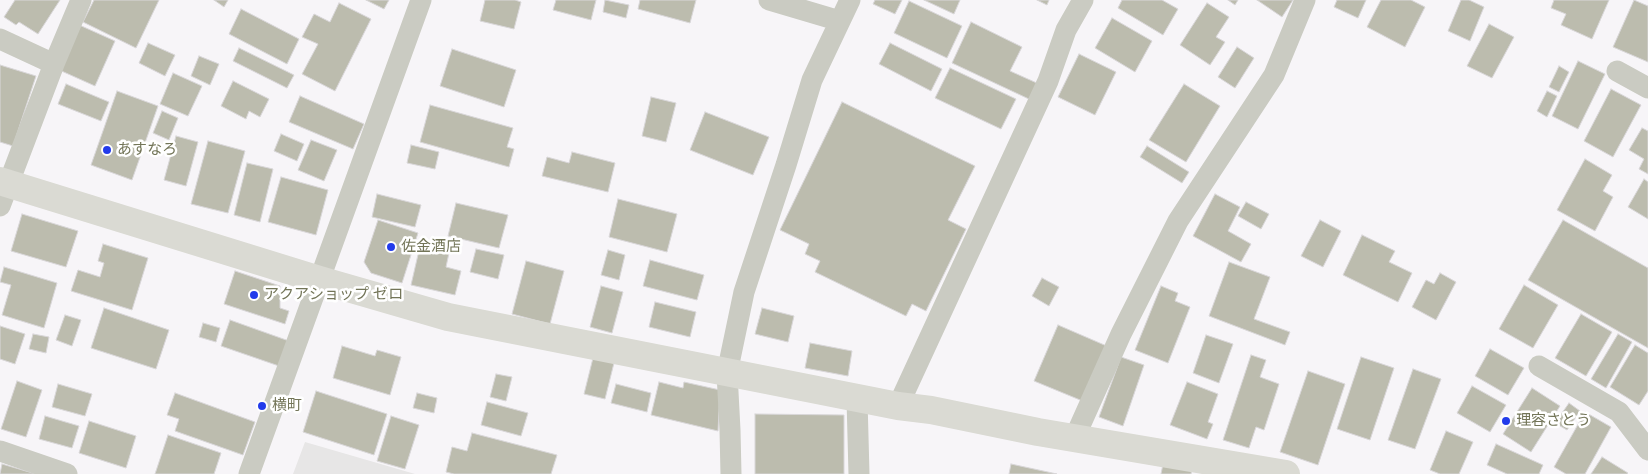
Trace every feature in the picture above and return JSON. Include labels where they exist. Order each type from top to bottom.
[{"type":"street","points":[[81,0],[3,190],[448,317],[857,399],[931,410],[1074,439],[1286,474]]},
{"type":"street","points":[[249,474],[421,0]]},
{"type":"street","points":[[768,0],[840,21]]},
{"type":"street","points":[[731,474],[727,372],[744,292],[812,80],[850,0]]},
{"type":"street","points":[[898,406],[1048,81],[1066,30],[1083,0]]},
{"type":"street","points":[[1074,439],[1121,334],[1178,221],[1274,76],[1305,0]]},
{"type":"street","points":[[0,39],[54,64]]},
{"type":"street","points":[[1617,71],[1648,88]]},
{"type":"street","points":[[1539,366],[1619,412],[1648,450]]},
{"type":"street","points":[[857,399],[859,474]]},
{"type":"street","points":[[0,451],[66,474]]},
{"type":"shaded area","points":[[305,442],[415,474],[293,474]]},
{"type":"building","points":[[15,0],[60,0],[38,34],[19,22],[16,25],[4,17]]},
{"type":"building","points":[[94,0],[159,0],[136,48],[83,22]]},
{"type":"building","points":[[214,0],[228,0],[224,7]]},
{"type":"building","points":[[366,0],[389,0],[384,9]]},
{"type":"building","points":[[485,0],[515,0],[521,2],[514,29],[480,21]]},
{"type":"building","points":[[556,0],[596,0],[591,20],[553,10]]},
{"type":"building","points":[[605,0],[629,5],[626,18],[603,12]]},
{"type":"building","points":[[640,0],[696,0],[690,23],[638,9]]},
{"type":"building","points":[[875,0],[902,0],[895,14],[873,4]]},
{"type":"building","points":[[924,0],[960,0],[954,14]]},
{"type":"building","points":[[1037,0],[1049,0],[1047,5]]},
{"type":"building","points":[[1122,0],[1162,0],[1178,9],[1163,35],[1118,8]]},
{"type":"building","points":[[1228,0],[1238,0],[1235,5]]},
{"type":"building","points":[[1257,0],[1293,0],[1282,17]]},
{"type":"building","points":[[1337,0],[1366,0],[1358,18],[1334,7]]},
{"type":"building","points":[[1381,0],[1411,0],[1425,7],[1405,47],[1367,27]]},
{"type":"building","points":[[1461,0],[1469,0],[1484,7],[1470,41],[1448,31]]},
{"type":"building","points":[[1554,0],[1609,0],[1592,39],[1561,25],[1566,14],[1551,8]]},
{"type":"building","points":[[1634,0],[1648,6],[1648,62],[1613,47]]},
{"type":"building","points":[[909,1],[962,26],[947,58],[894,33]]},
{"type":"building","points":[[339,3],[371,19],[335,91],[302,74],[318,44],[302,37],[314,14],[330,22]]},
{"type":"building","points":[[1207,3],[1229,17],[1216,37],[1225,42],[1210,65],[1180,45]]},
{"type":"building","points":[[241,9],[299,39],[287,64],[229,34]]},
{"type":"building","points":[[1112,18],[1152,41],[1135,72],[1095,48]]},
{"type":"building","points":[[971,22],[1022,47],[1010,71],[1039,84],[1031,100],[952,63]]},
{"type":"building","points":[[77,24],[115,41],[95,86],[57,69]]},
{"type":"building","points":[[1489,24],[1514,37],[1492,78],[1467,66]]},
{"type":"building","points":[[148,43],[175,55],[165,76],[139,63]]},
{"type":"building","points":[[890,43],[942,69],[931,91],[879,64]]},
{"type":"building","points":[[1237,47],[1254,58],[1235,88],[1218,77]]},
{"type":"building","points":[[239,48],[294,75],[287,88],[233,61]]},
{"type":"building","points":[[452,49],[516,70],[504,107],[440,86]]},
{"type":"building","points":[[1079,54],[1116,72],[1095,115],[1058,97]]},
{"type":"building","points":[[199,56],[219,64],[210,85],[191,76]]},
{"type":"building","points":[[1578,61],[1605,74],[1578,129],[1552,116]]},
{"type":"building","points":[[0,65],[36,76],[13,146],[0,142]]},
{"type":"building","points":[[1559,66],[1569,72],[1559,92],[1549,87]]},
{"type":"building","points":[[950,68],[1016,99],[1001,129],[935,98]]},
{"type":"building","points":[[173,73],[202,86],[188,116],[160,104]]},
{"type":"building","points":[[233,81],[269,99],[260,117],[249,111],[246,119],[221,106]]},
{"type":"building","points":[[66,84],[109,102],[101,121],[58,104]]},
{"type":"building","points":[[1184,84],[1220,106],[1186,162],[1149,140]]},
{"type":"building","points":[[1611,89],[1641,105],[1613,157],[1584,141]]},
{"type":"building","points":[[117,91],[158,106],[132,180],[91,165]]},
{"type":"building","points":[[1547,91],[1557,96],[1547,117],[1537,111]]},
{"type":"building","points":[[300,96],[364,124],[353,149],[289,122]]},
{"type":"building","points":[[651,97],[676,103],[666,142],[642,136]]},
{"type":"building","points":[[842,102],[975,166],[948,220],[966,229],[926,311],[912,304],[906,316],[815,272],[820,261],[805,254],[809,244],[780,230]]},
{"type":"building","points":[[430,105],[513,128],[507,147],[514,149],[509,167],[420,142]]},
{"type":"building","points":[[162,111],[178,118],[169,140],[153,133]]},
{"type":"building","points":[[705,112],[769,137],[753,175],[690,150]]},
{"type":"building","points":[[1642,128],[1648,131],[1648,174],[1639,169],[1644,159],[1629,150]]},
{"type":"building","points":[[281,134],[304,144],[297,161],[274,151]]},
{"type":"building","points":[[176,136],[198,142],[186,186],[164,180]]},
{"type":"building","points":[[311,140],[337,150],[324,181],[298,170]]},
{"type":"building","points":[[208,141],[245,151],[228,213],[191,204]]},
{"type":"building","points":[[411,145],[439,152],[435,169],[407,163]]},
{"type":"building","points":[[1147,146],[1189,172],[1182,183],[1140,157]]},
{"type":"building","points":[[572,152],[615,163],[608,192],[542,176],[547,157],[569,163]]},
{"type":"building","points":[[1585,159],[1612,175],[1603,191],[1613,197],[1595,231],[1557,210]]},
{"type":"building","points":[[247,163],[273,169],[260,222],[234,215]]},
{"type":"building","points":[[281,177],[328,190],[316,235],[268,222]]},
{"type":"building","points":[[1644,179],[1648,182],[1648,219],[1628,207]]},
{"type":"building","points":[[377,194],[421,205],[415,227],[372,217]]},
{"type":"building","points":[[1215,194],[1240,207],[1228,231],[1251,244],[1241,262],[1193,236]]},
{"type":"building","points":[[618,199],[677,214],[667,252],[609,237]]},
{"type":"building","points":[[1246,202],[1269,214],[1261,229],[1238,216]]},
{"type":"building","points":[[456,203],[508,215],[499,248],[448,236]]},
{"type":"building","points":[[22,214],[78,231],[66,267],[11,251]]},
{"type":"building","name":"佐金酒店","points":[[378,220],[418,233],[402,283],[371,273],[364,262]]},
{"type":"building","points":[[1320,220],[1341,231],[1323,267],[1301,256]]},
{"type":"building","points":[[1563,220],[1648,268],[1648,348],[1528,280]]},
{"type":"building","points":[[1362,235],[1395,251],[1389,262],[1412,273],[1398,302],[1343,275]]},
{"type":"building","points":[[103,244],[148,258],[132,310],[71,291],[78,270],[100,277],[104,263],[98,261]]},
{"type":"building","points":[[420,246],[449,253],[446,267],[461,271],[455,295],[411,285]]},
{"type":"building","points":[[476,249],[504,255],[498,279],[470,272]]},
{"type":"building","points":[[608,250],[625,255],[619,280],[601,275]]},
{"type":"building","points":[[650,260],[704,275],[697,300],[643,286]]},
{"type":"building","points":[[526,261],[564,271],[550,324],[512,314]]},
{"type":"building","points":[[1229,262],[1270,277],[1254,319],[1290,332],[1285,345],[1209,316]]},
{"type":"building","points":[[4,267],[57,283],[44,328],[2,315],[11,285],[0,282]]},
{"type":"building","name":"アクアショップ ゼロ","points":[[235,271],[280,286],[280,308],[289,311],[285,324],[224,304]]},
{"type":"building","points":[[1440,273],[1456,282],[1436,320],[1412,307],[1426,280],[1434,284]]},
{"type":"building","points":[[1042,278],[1059,287],[1049,306],[1032,296]]},
{"type":"building","points":[[1524,285],[1558,305],[1533,348],[1499,329]]},
{"type":"building","points":[[601,286],[623,292],[612,333],[590,327]]},
{"type":"building","points":[[1161,286],[1178,293],[1175,301],[1190,307],[1168,363],[1135,350]]},
{"type":"building","points":[[655,302],[696,312],[690,337],[649,327]]},
{"type":"building","points":[[104,308],[169,330],[156,369],[91,348]]},
{"type":"building","points":[[762,308],[794,316],[788,342],[755,334]]},
{"type":"building","points":[[1581,314],[1612,332],[1586,376],[1555,358]]},
{"type":"building","points":[[65,315],[81,320],[72,346],[56,340]]},
{"type":"building","points":[[230,320],[289,341],[279,366],[221,346]]},
{"type":"building","points":[[203,323],[220,328],[216,342],[199,337]]},
{"type":"building","points":[[1058,325],[1109,347],[1085,402],[1034,381]]},
{"type":"building","points":[[0,326],[25,334],[15,364],[0,359]]},
{"type":"building","points":[[33,334],[49,337],[46,353],[29,349]]},
{"type":"building","points":[[1618,334],[1632,342],[1606,388],[1591,379]]},
{"type":"building","points":[[1206,335],[1233,344],[1219,383],[1193,373]]},
{"type":"building","points":[[810,343],[852,351],[848,376],[805,368]]},
{"type":"building","points":[[1635,345],[1648,353],[1648,391],[1639,405],[1610,387]]},
{"type":"building","points":[[342,346],[375,356],[377,350],[401,357],[390,395],[333,378]]},
{"type":"building","points":[[1490,349],[1524,368],[1508,395],[1475,376]]},
{"type":"building","points":[[1251,355],[1266,360],[1260,377],[1279,384],[1264,430],[1256,427],[1249,448],[1223,440]]},
{"type":"building","points":[[1121,357],[1144,365],[1123,426],[1099,417]]},
{"type":"building","points":[[1361,357],[1394,368],[1370,440],[1337,429]]},
{"type":"building","points":[[593,358],[614,363],[605,399],[584,394]]},
{"type":"building","points":[[1413,369],[1441,379],[1415,449],[1388,440]]},
{"type":"building","points":[[1308,371],[1345,384],[1318,465],[1280,452]]},
{"type":"building","points":[[496,374],[512,377],[506,401],[490,397]]},
{"type":"building","points":[[17,381],[42,390],[26,437],[1,429]]},
{"type":"building","points":[[659,382],[683,388],[684,382],[720,390],[718,431],[651,415]]},
{"type":"building","points":[[1187,382],[1218,394],[1208,422],[1213,424],[1207,439],[1170,425]]},
{"type":"building","points":[[58,384],[92,394],[85,416],[52,407]]},
{"type":"building","points":[[616,384],[651,393],[647,412],[611,403]]},
{"type":"building","points":[[1472,386],[1506,405],[1490,432],[1457,413]]},
{"type":"building","points":[[1532,388],[1560,406],[1531,452],[1503,434]]},
{"type":"building","points":[[316,391],[387,414],[374,455],[303,432]]},
{"type":"building","points":[[175,393],[255,422],[243,455],[175,431],[179,419],[167,415]]},
{"type":"building","points":[[417,393],[437,398],[434,413],[413,408]]},
{"type":"building","points":[[487,402],[528,413],[521,436],[481,425]]},
{"type":"building","points":[[1569,403],[1580,411],[1567,430],[1555,423]]},
{"type":"building","points":[[1585,412],[1611,427],[1585,474],[1566,474],[1554,467]]},
{"type":"building","points":[[755,414],[844,415],[844,474],[755,474]]},
{"type":"building","points":[[45,416],[79,426],[72,448],[39,439]]},
{"type":"building","points":[[391,416],[419,425],[405,469],[377,461]]},
{"type":"building","points":[[89,421],[136,436],[126,468],[79,453]]},
{"type":"building","points":[[1446,431],[1473,442],[1459,474],[1440,474],[1430,470]]},
{"type":"building","points":[[472,433],[557,455],[551,474],[454,474],[446,472],[452,447],[467,451]]},
{"type":"building","points":[[168,435],[221,453],[214,474],[155,474]]},
{"type":"building","points":[[1496,444],[1543,465],[1539,474],[1507,474],[1487,465]]},
{"type":"building","points":[[1602,457],[1628,473],[1591,474]]},
{"type":"building","points":[[2,464],[36,474],[0,474]]},
{"type":"building","points":[[1011,464],[1057,474],[1009,474]]},
{"type":"building","points":[[1163,464],[1192,469],[1191,474],[1161,474]]},
{"type":"place","name":"あすなろ","points":[[107,150]]},
{"type":"place","name":"佐金酒店","points":[[391,247]]},
{"type":"place","name":"アクアショップ ゼロ","points":[[254,295]]},
{"type":"place","name":"横町","points":[[262,406]]},
{"type":"place","name":"理容さとう","points":[[1506,421]]}]
